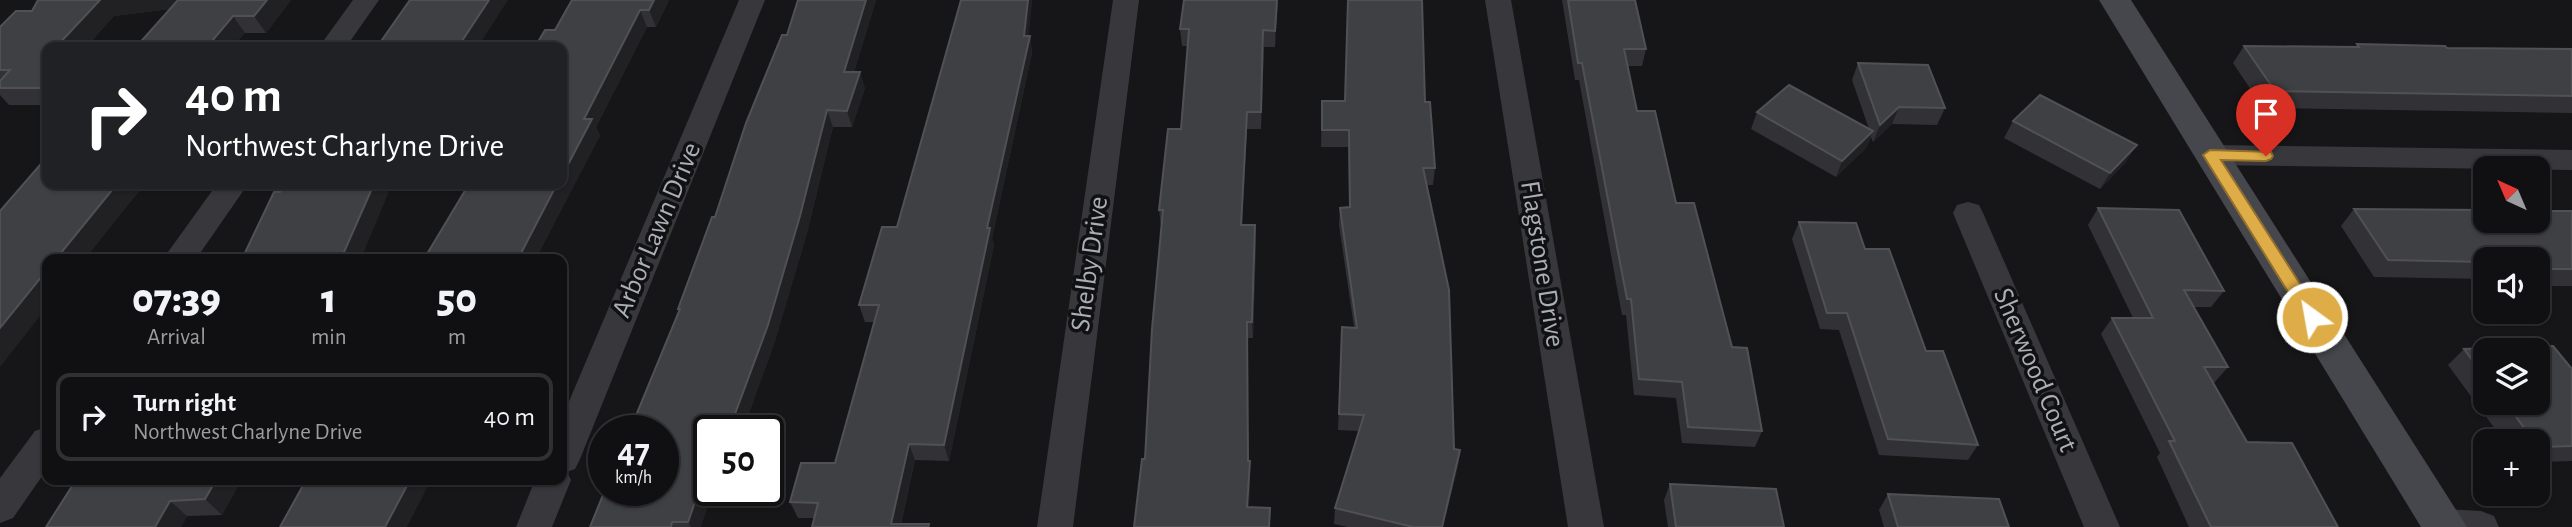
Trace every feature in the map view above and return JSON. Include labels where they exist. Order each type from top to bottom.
[{"type":"main road","points":[[2115,0],[2210,155],[2457,526]]},
{"type":"street","points":[[336,42],[366,0]]},
{"type":"street","name":"Arbor Lawn Drive","points":[[567,447],[752,0]]},
{"type":"street","name":"Shelby Drive","points":[[1055,527],[1126,0]]},
{"type":"street","name":"Flagstone Drive","points":[[1498,0],[1586,527]]},
{"type":"street","points":[[2210,155],[2572,160]]},
{"type":"street","points":[[183,254],[229,189]]},
{"type":"street","name":"Sherwood Court","points":[[1968,213],[2102,527]]},
{"type":"street","points":[[0,507],[42,449]]},
{"type":"street","points":[[534,527],[551,485]]},
{"type":"building","points":[[38,0],[100,0],[61,42],[42,42],[42,88],[0,88],[0,81],[10,70],[0,70],[0,27],[16,11],[32,11]]},
{"type":"building","points":[[178,0],[267,0],[254,16],[233,16],[211,42],[140,42]]},
{"type":"building","points":[[410,0],[489,0],[461,42],[381,42]]},
{"type":"building","points":[[572,0],[654,0],[649,10],[640,10],[584,119],[592,119],[567,166],[567,42],[538,42],[545,30],[555,30]]},
{"type":"building","points":[[798,0],[866,0],[844,72],[860,72],[847,111],[827,110],[768,325],[735,415],[693,415],[694,506],[688,522],[672,522],[671,527],[590,527],[599,506],[679,506],[679,415],[636,415],[680,309],[712,217],[715,217],[746,123],[782,35],[787,35]]},
{"type":"building","points":[[961,0],[1028,0],[1024,36],[1030,36],[987,228],[990,228],[944,445],[909,444],[891,524],[929,524],[928,527],[812,527],[818,503],[790,502],[801,463],[835,463],[879,305],[859,305],[882,227],[897,227]]},
{"type":"building","points":[[1184,0],[1277,0],[1275,31],[1263,30],[1261,112],[1247,112],[1241,225],[1255,225],[1252,322],[1247,322],[1250,461],[1247,507],[1270,508],[1269,527],[1134,527],[1142,459],[1145,459],[1152,329],[1163,210],[1159,210],[1168,129],[1181,129],[1189,29],[1180,29]]},
{"type":"building","points":[[1348,0],[1422,0],[1425,102],[1430,102],[1435,168],[1423,168],[1449,290],[1454,449],[1460,450],[1442,527],[1413,527],[1335,508],[1364,415],[1339,414],[1342,327],[1357,328],[1340,208],[1350,207],[1349,130],[1322,130],[1322,101],[1345,101]]},
{"type":"building","points":[[1568,0],[1635,0],[1646,49],[1624,49],[1637,111],[1655,111],[1676,203],[1694,203],[1732,347],[1747,348],[1762,431],[1688,427],[1682,382],[1639,379],[1631,299],[1627,299],[1582,63],[1578,63]]},
{"type":"building","points":[[2357,44],[2572,49],[2572,96],[2275,91],[2244,46],[2359,47]]},
{"type":"building","points":[[1858,63],[1928,65],[1945,108],[1899,107],[1880,125]]},
{"type":"building","points":[[1789,85],[1873,131],[1842,161],[1757,112]]},
{"type":"building","points":[[2040,95],[2137,145],[2110,173],[2013,121]]},
{"type":"building","points":[[42,163],[42,189],[113,189],[60,254],[42,254],[42,276],[0,328],[0,211]]},
{"type":"building","points":[[282,189],[372,189],[343,254],[244,254],[274,192]]},
{"type":"building","points":[[466,189],[554,189],[521,254],[427,254]]},
{"type":"building","points":[[2098,208],[2179,210],[2224,291],[2184,290],[2228,367],[2204,367],[2247,442],[2292,443],[2338,527],[2211,527],[2169,441],[2175,441],[2112,318],[2153,318]]},
{"type":"building","points":[[2354,209],[2473,210],[2473,233],[2550,233],[2550,211],[2572,211],[2572,269],[2550,269],[2550,247],[2473,247],[2473,262],[2388,260]]},
{"type":"building","points":[[1799,222],[1856,223],[1865,249],[1889,249],[1926,351],[1943,351],[1978,445],[1888,439],[1847,313],[1827,313]]},
{"type":"building","points":[[2550,346],[2553,346],[2572,369],[2572,446],[2550,447],[2550,429],[2525,429],[2515,415],[2550,415]]},
{"type":"building","points":[[2464,349],[2473,349],[2473,361]]},
{"type":"building","points":[[1670,484],[1776,489],[1784,527],[1676,527]]},
{"type":"building","points":[[73,485],[213,485],[205,499],[170,501],[155,527],[46,527]]},
{"type":"building","points":[[303,485],[407,485],[385,527],[280,527]]},
{"type":"building","points":[[1888,494],[1999,499],[2009,527],[1898,527]]},
{"type":"route","points":[[2266,156],[2210,155],[2312,317]]}]
